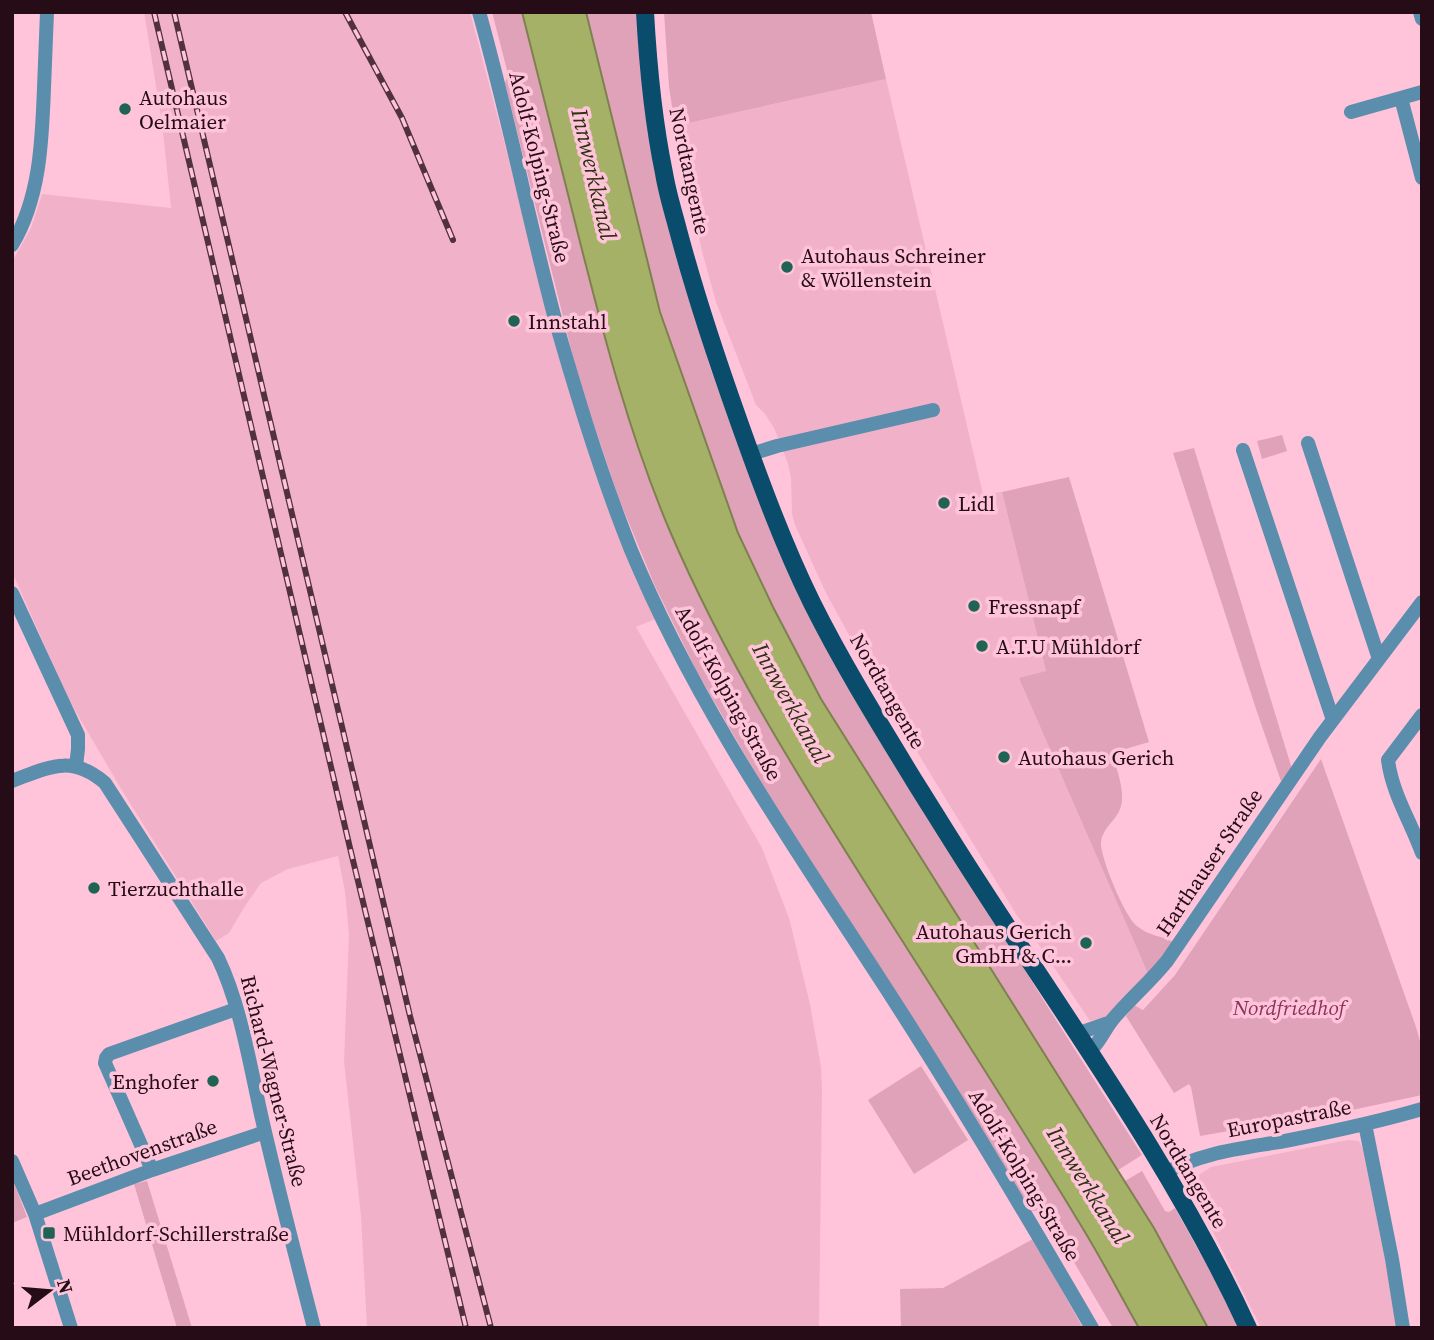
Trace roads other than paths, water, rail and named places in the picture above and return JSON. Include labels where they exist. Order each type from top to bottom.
[{"type":"main road","name":"Nordtangente","points":[[645,12],[652,107],[664,177],[697,297],[751,454],[811,602],[850,674],[981,887],[1079,1033],[1165,1173],[1202,1236],[1248,1328]]},
{"type":"street","points":[[12,245],[25,217],[39,164],[43,130],[47,12]]},
{"type":"street","name":"Adolf-Kolping-Straße","points":[[479,12],[555,318],[572,375],[614,503],[659,611],[723,732],[901,1012],[1092,1328]]},
{"type":"street","points":[[1420,12],[1422,19]]},
{"type":"street","points":[[1351,112],[1422,92]]},
{"type":"street","points":[[1401,98],[1422,178]]},
{"type":"street","points":[[751,454],[933,410]]},
{"type":"street","points":[[1308,443],[1379,659]]},
{"type":"street","points":[[1243,450],[1333,720]]},
{"type":"street","points":[[12,593],[78,735],[76,766],[53,766],[12,781]]},
{"type":"street","name":"Harthauser Straße","points":[[1090,1051],[1100,1041],[1111,1021],[1167,961],[1333,720],[1422,602]]},
{"type":"street","points":[[1422,715],[1388,760],[1403,810],[1422,853]]},
{"type":"street","name":"Richard-Wagner-Straße","points":[[76,766],[88,770],[105,783],[224,970],[236,1009],[314,1328]]},
{"type":"street","points":[[152,1170],[105,1063],[106,1058],[109,1054],[236,1009]]},
{"type":"street","name":"Harthauser Straße","points":[[1079,1033],[1111,1021]]},
{"type":"street","name":"Europastraße","points":[[1165,1173],[1180,1165],[1216,1154],[1365,1124],[1422,1109]]},
{"type":"street","points":[[1365,1124],[1403,1328]]},
{"type":"street","name":"Beethovenstraße","points":[[35,1214],[152,1170],[265,1132]]},
{"type":"street","points":[[12,1161],[35,1214],[71,1328]]},
{"type":"water","name":"Innwerkkanal","points":[[522,12],[586,12],[660,312],[738,533],[821,699],[1154,1228],[1208,1328],[1139,1328],[1054,1181],[800,777],[717,631],[669,529],[629,420],[597,308]]},
{"type":"railway","points":[[154,12],[350,848],[466,1328]]},
{"type":"railway","points":[[174,12],[410,1016],[491,1328]]},
{"type":"railway","points":[[345,12],[402,118],[453,240]]},
{"type":"place","name":"Autohaus Oelmaier","points":[[125,109]]},
{"type":"place","name":"Autohaus Schreiner & Wöllenstein","points":[[787,267]]},
{"type":"place","name":"Innstahl","points":[[514,321]]},
{"type":"place","name":"Lidl","points":[[944,503]]},
{"type":"place","name":"Fressnapf","points":[[974,606]]},
{"type":"place","name":"A.T.U Mühldorf","points":[[982,646]]},
{"type":"place","name":"Autohaus Gerich","points":[[1004,757]]},
{"type":"place","name":"Tierzuchthalle","points":[[94,888]]},
{"type":"place","name":"Autohaus Gerich GmbH & C...","points":[[1086,943]]},
{"type":"place","name":"Enghofer","points":[[213,1081]]},
{"type":"place","name":"Mühldorf-Schillerstraße","points":[[49,1233]]},
{"type":"park label","name":"Nordfriedhof","points":[[1289,1007]]}]
